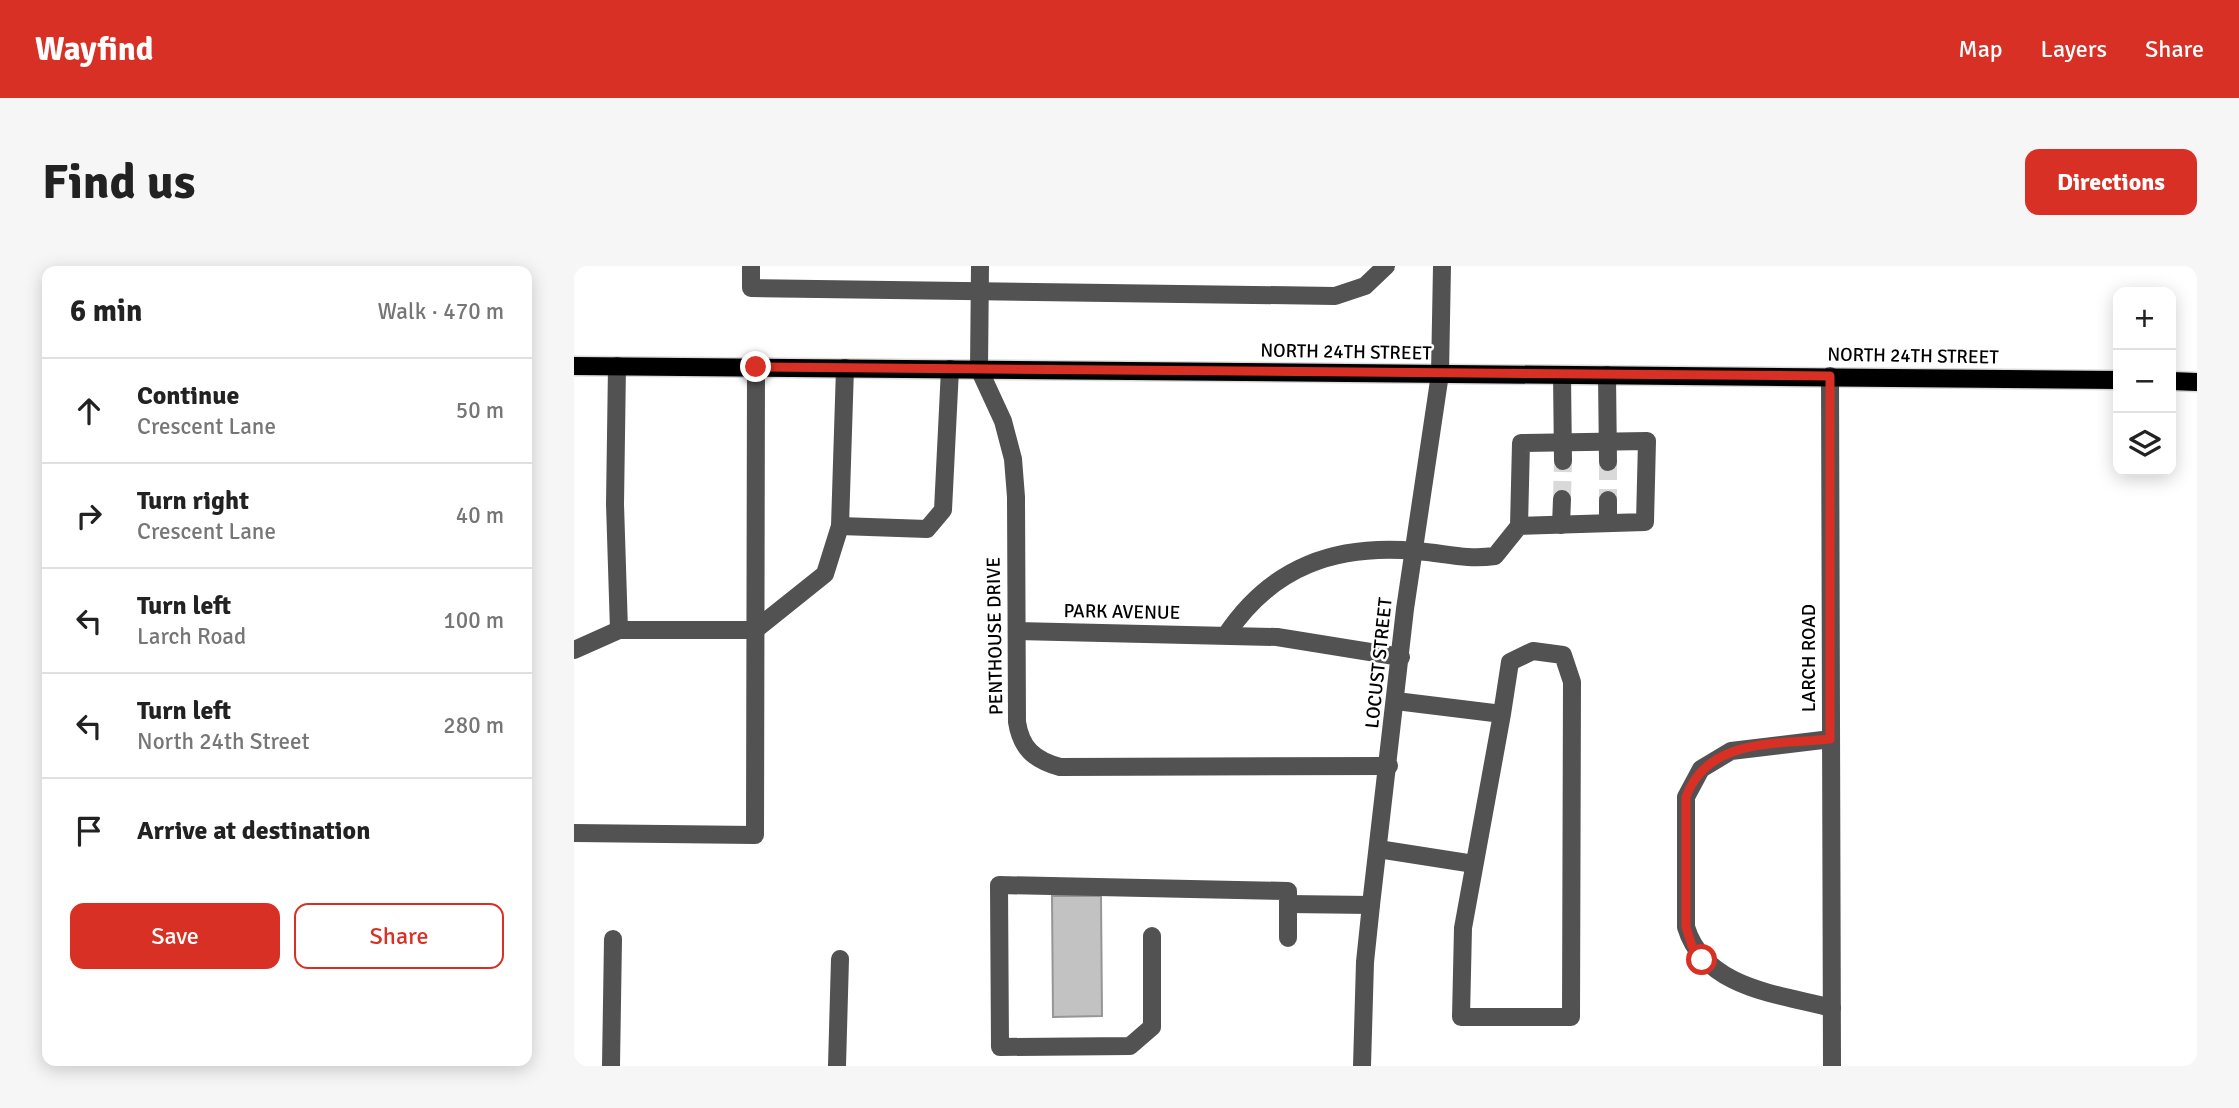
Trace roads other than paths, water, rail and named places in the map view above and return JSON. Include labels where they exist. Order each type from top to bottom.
[{"type":"main road","name":"NORTH 24TH STREET","points":[[574,366],[2113,380]]},
{"type":"main road","points":[[2176,381],[2197,382]]},
{"type":"street","points":[[751,266],[751,288],[1335,296],[1366,286],[1386,266]]},
{"type":"street","points":[[979,369],[980,266]]},
{"type":"street","name":"LOCUST STREET","points":[[1362,1066],[1365,962],[1370,905],[1440,374],[1442,266]]},
{"type":"street","points":[[617,366],[615,504],[619,630]]},
{"type":"street","points":[[574,833],[755,835],[756,367]]},
{"type":"street","points":[[574,650],[619,630],[755,630],[825,574],[841,526],[845,368]]},
{"type":"street","points":[[841,526],[927,530],[943,510],[950,369]]},
{"type":"street","name":"PENTHOUSE DRIVE","points":[[979,369],[1003,421],[1013,460],[1016,497],[1019,736],[1025,748],[1042,762],[1060,767],[1389,766]]},
{"type":"street","points":[[1562,375],[1563,461]]},
{"type":"street","points":[[1607,375],[1608,462]]},
{"type":"street","name":"LARCH ROAD","points":[[1830,376],[1832,1066]]},
{"type":"street","points":[[1226,635],[1259,595],[1302,566],[1333,553],[1415,550],[1470,559],[1495,556],[1519,526],[1521,443],[1647,441],[1645,522],[1519,526]]},
{"type":"street","points":[[1561,525],[1562,499]]},
{"type":"street","points":[[1608,500],[1608,523]]},
{"type":"street","name":"PARK AVENUE","points":[[1017,631],[1277,636],[1401,657]]},
{"type":"street","points":[[1533,651],[1563,655],[1572,682],[1571,1017],[1461,1017],[1463,928],[1502,714],[1510,662],[1533,651]]},
{"type":"street","points":[[1396,701],[1502,714]]},
{"type":"street","points":[[1830,739],[1731,751],[1701,769],[1686,797],[1686,927],[1692,946],[1717,972],[1746,985],[1832,1008]]},
{"type":"street","points":[[1378,849],[1474,864]]},
{"type":"street","points":[[1152,936],[1152,1027],[1130,1046],[1000,1047],[999,884],[1288,891],[1287,938]]},
{"type":"street","points":[[1288,904],[1370,905]]},
{"type":"street","points":[[611,1066],[613,939]]},
{"type":"street","points":[[837,1066],[840,959]]},
{"type":"tunnel","points":[[1562,499],[1563,461]]},
{"type":"tunnel","points":[[1608,462],[1608,500]]}]
